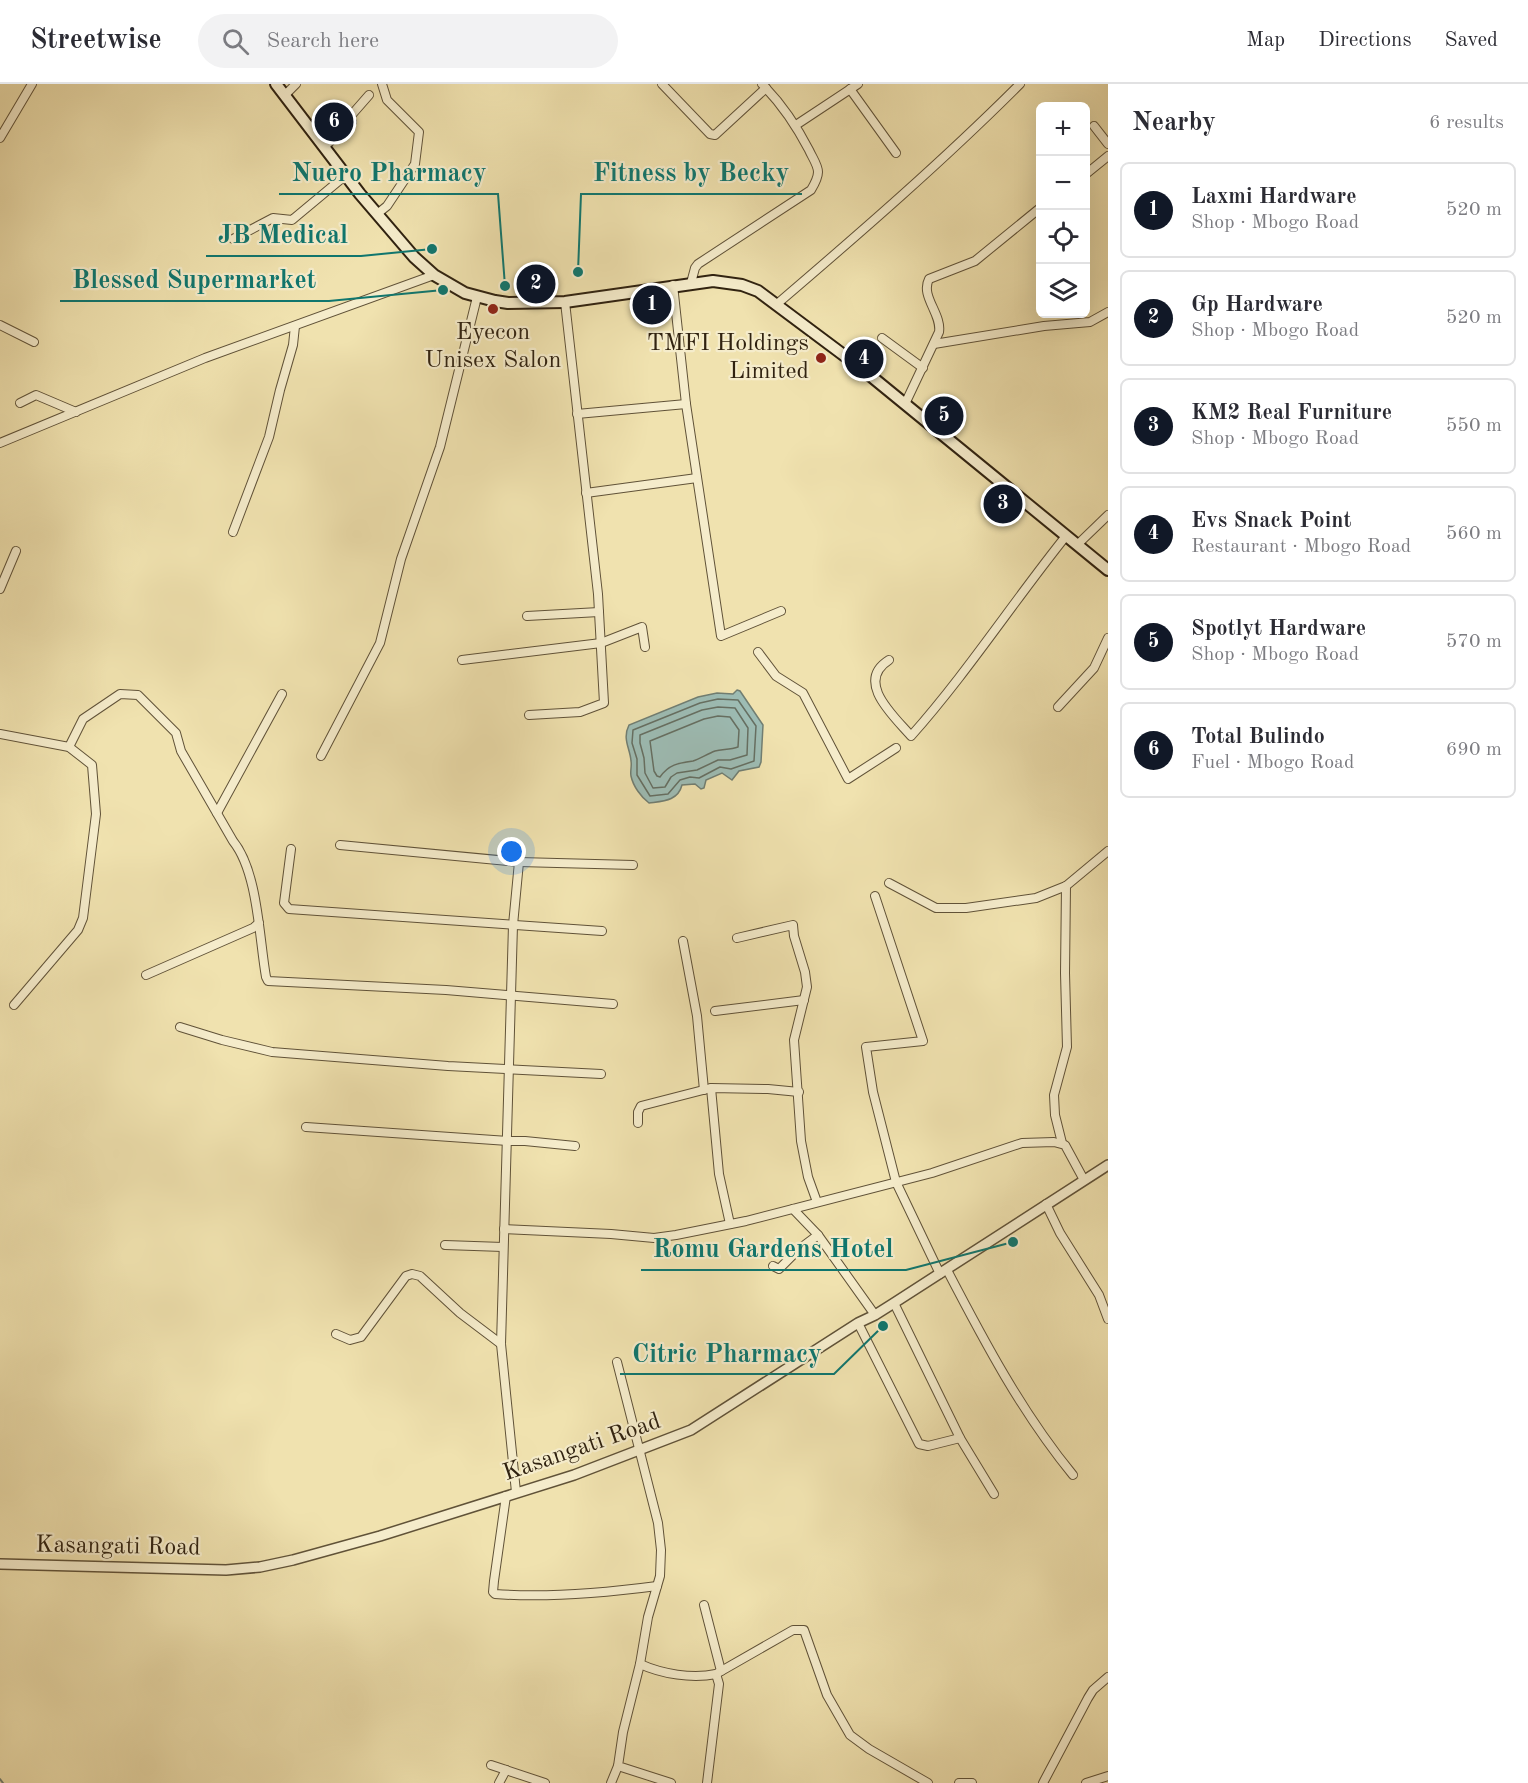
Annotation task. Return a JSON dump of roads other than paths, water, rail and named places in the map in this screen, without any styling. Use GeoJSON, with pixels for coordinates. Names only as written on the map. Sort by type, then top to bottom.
{"type":"FeatureCollection","features":[{"type":"Feature","properties":{"kind":"main road"},"geometry":{"type":"LineString","coordinates":[[276,84],[377,214],[414,257],[434,275],[465,293],[508,303],[565,302],[713,281],[742,285],[758,291],[904,404],[1108,570]]}},
{"type":"Feature","properties":{"kind":"street"},"geometry":{"type":"LineString","coordinates":[[285,95],[296,84]]}},
{"type":"Feature","properties":{"kind":"street"},"geometry":{"type":"LineString","coordinates":[[377,214],[387,206],[416,164],[419,132],[387,100],[382,84]]}},
{"type":"Feature","properties":{"kind":"street"},"geometry":{"type":"LineString","coordinates":[[662,84],[710,134],[715,135],[764,86],[796,125],[816,164],[818,173],[811,190],[699,264],[695,268],[691,283]]}},
{"type":"Feature","properties":{"kind":"street"},"geometry":{"type":"LineString","coordinates":[[796,125],[858,84]]}},
{"type":"Feature","properties":{"kind":"street"},"geometry":{"type":"LineString","coordinates":[[777,304],[984,121],[1020,84]]}},
{"type":"Feature","properties":{"kind":"street"},"geometry":{"type":"LineString","coordinates":[[0,138],[28,85]]}},
{"type":"Feature","properties":{"kind":"street"},"geometry":{"type":"LineString","coordinates":[[850,89],[896,153]]}},
{"type":"Feature","properties":{"kind":"street"},"geometry":{"type":"LineString","coordinates":[[348,118],[369,95]]}},
{"type":"Feature","properties":{"kind":"street"},"geometry":{"type":"LineString","coordinates":[[314,131],[339,109],[352,122],[325,146]]}},
{"type":"Feature","properties":{"kind":"street"},"geometry":{"type":"LineString","coordinates":[[1094,126],[1108,144]]}},
{"type":"Feature","properties":{"kind":"street"},"geometry":{"type":"LineString","coordinates":[[1090,171],[1108,156]]}},
{"type":"Feature","properties":{"kind":"street"},"geometry":{"type":"LineString","coordinates":[[233,239],[273,218],[292,220],[346,175]]}},
{"type":"Feature","properties":{"kind":"street"},"geometry":{"type":"LineString","coordinates":[[904,404],[940,327],[927,291],[929,279],[975,261],[1039,210]]}},
{"type":"Feature","properties":{"kind":"street"},"geometry":{"type":"LineString","coordinates":[[0,443],[205,357],[434,275]]}},
{"type":"Feature","properties":{"kind":"street"},"geometry":{"type":"LineString","coordinates":[[673,285],[686,405],[721,636],[781,611]]}},
{"type":"Feature","properties":{"kind":"street"},"geometry":{"type":"LineString","coordinates":[[321,756],[380,644],[401,559],[440,447],[477,297]]}},
{"type":"Feature","properties":{"kind":"street"},"geometry":{"type":"LineString","coordinates":[[530,715],[580,712],[604,703],[599,612],[565,302]]}},
{"type":"Feature","properties":{"kind":"street"},"geometry":{"type":"LineString","coordinates":[[934,344],[1044,326],[1090,322],[1108,312]]}},
{"type":"Feature","properties":{"kind":"street"},"geometry":{"type":"LineString","coordinates":[[0,325],[34,342]]}},
{"type":"Feature","properties":{"kind":"street"},"geometry":{"type":"LineString","coordinates":[[232,532],[269,437],[293,345],[295,326]]}},
{"type":"Feature","properties":{"kind":"street"},"geometry":{"type":"LineString","coordinates":[[882,338],[922,368]]}},
{"type":"Feature","properties":{"kind":"street"},"geometry":{"type":"LineString","coordinates":[[20,403],[36,395],[76,412]]}},
{"type":"Feature","properties":{"kind":"street"},"geometry":{"type":"LineString","coordinates":[[577,414],[686,405]]}},
{"type":"Feature","properties":{"kind":"street"},"geometry":{"type":"LineString","coordinates":[[586,493],[697,478]]}},
{"type":"Feature","properties":{"kind":"street"},"geometry":{"type":"LineString","coordinates":[[1077,545],[1108,515]]}},
{"type":"Feature","properties":{"kind":"street"},"geometry":{"type":"LineString","coordinates":[[889,660],[881,665],[877,672],[876,690],[879,698],[912,736],[941,702],[995,627],[1066,536]]}},
{"type":"Feature","properties":{"kind":"street"},"geometry":{"type":"LineString","coordinates":[[0,590],[16,551]]}},
{"type":"Feature","properties":{"kind":"street"},"geometry":{"type":"LineString","coordinates":[[527,615],[599,612]]}},
{"type":"Feature","properties":{"kind":"street"},"geometry":{"type":"LineString","coordinates":[[462,660],[601,643],[642,627],[645,647]]}},
{"type":"Feature","properties":{"kind":"street"},"geometry":{"type":"LineString","coordinates":[[1058,707],[1094,668],[1108,638]]}},
{"type":"Feature","properties":{"kind":"street"},"geometry":{"type":"LineString","coordinates":[[759,652],[776,676],[803,693],[848,780],[896,748]]}},
{"type":"Feature","properties":{"kind":"street"},"geometry":{"type":"LineString","coordinates":[[217,813],[282,693]]}},
{"type":"Feature","properties":{"kind":"street"},"geometry":{"type":"LineString","coordinates":[[69,747],[83,719],[120,694],[138,694],[176,733],[181,751],[241,851],[248,870],[266,977],[270,982],[446,990],[612,1004]]}},
{"type":"Feature","properties":{"kind":"street"},"geometry":{"type":"LineString","coordinates":[[0,734],[69,747],[92,765],[96,814],[83,918],[78,930],[14,1005]]}},
{"type":"Feature","properties":{"kind":"street"},"geometry":{"type":"LineString","coordinates":[[340,845],[519,862],[633,865]]}},
{"type":"Feature","properties":{"kind":"street"},"geometry":{"type":"LineString","coordinates":[[291,849],[284,903],[289,909],[602,931]]}},
{"type":"Feature","properties":{"kind":"street"},"geometry":{"type":"LineString","coordinates":[[889,883],[936,908],[966,908],[1036,898],[1066,886],[1108,851]]}},
{"type":"Feature","properties":{"kind":"street"},"geometry":{"type":"LineString","coordinates":[[516,1492],[501,1344],[513,925],[519,862]]}},
{"type":"Feature","properties":{"kind":"street"},"geometry":{"type":"LineString","coordinates":[[1062,1143],[1055,1115],[1054,1095],[1067,1047],[1066,886]]}},
{"type":"Feature","properties":{"kind":"street"},"geometry":{"type":"LineString","coordinates":[[875,896],[923,1041],[866,1047],[873,1092],[896,1182],[943,1272],[1001,1370],[1052,1450],[1073,1475]]}},
{"type":"Feature","properties":{"kind":"street"},"geometry":{"type":"LineString","coordinates":[[146,975],[253,928],[258,923]]}},
{"type":"Feature","properties":{"kind":"street"},"geometry":{"type":"LineString","coordinates":[[737,938],[793,925],[794,936],[806,972],[807,987],[794,1040],[801,1141],[808,1177],[817,1202]]}},
{"type":"Feature","properties":{"kind":"street"},"geometry":{"type":"LineString","coordinates":[[683,942],[697,1016],[719,1174],[730,1224]]}},
{"type":"Feature","properties":{"kind":"street"},"geometry":{"type":"LineString","coordinates":[[715,1011],[804,1000]]}},
{"type":"Feature","properties":{"kind":"street"},"geometry":{"type":"LineString","coordinates":[[180,1027],[239,1045],[272,1052],[601,1074]]}},
{"type":"Feature","properties":{"kind":"street"},"geometry":{"type":"LineString","coordinates":[[638,1124],[638,1112],[642,1106],[708,1089],[768,1089],[799,1092]]}},
{"type":"Feature","properties":{"kind":"street"},"geometry":{"type":"LineString","coordinates":[[306,1128],[575,1146]]}},
{"type":"Feature","properties":{"kind":"street"},"geometry":{"type":"LineString","coordinates":[[504,1230],[654,1238],[794,1209],[932,1173],[1022,1143],[1033,1142],[1062,1143],[1067,1146],[1084,1180]]}},
{"type":"Feature","properties":{"kind":"street","name":"Kasangati Road"},"geometry":{"type":"LineString","coordinates":[[0,1564],[226,1570],[260,1567],[369,1539],[574,1475],[691,1430],[858,1323],[875,1315],[943,1272],[1108,1165]]}},
{"type":"Feature","properties":{"kind":"street"},"geometry":{"type":"LineString","coordinates":[[1046,1204],[1060,1233],[1099,1295],[1108,1319]]}},
{"type":"Feature","properties":{"kind":"street"},"geometry":{"type":"LineString","coordinates":[[794,1209],[818,1235],[875,1315]]}},
{"type":"Feature","properties":{"kind":"street"},"geometry":{"type":"LineString","coordinates":[[773,1266],[779,1269],[798,1250],[818,1235]]}},
{"type":"Feature","properties":{"kind":"street"},"geometry":{"type":"LineString","coordinates":[[446,1245],[503,1247]]}},
{"type":"Feature","properties":{"kind":"street"},"geometry":{"type":"LineString","coordinates":[[336,1334],[350,1340],[358,1340],[406,1276],[412,1274],[420,1276],[460,1313],[501,1344]]}},
{"type":"Feature","properties":{"kind":"street"},"geometry":{"type":"LineString","coordinates":[[894,1303],[960,1438],[994,1494]]}},
{"type":"Feature","properties":{"kind":"street"},"geometry":{"type":"LineString","coordinates":[[858,1323],[919,1444],[928,1446],[960,1438]]}},
{"type":"Feature","properties":{"kind":"street"},"geometry":{"type":"LineString","coordinates":[[611,1783],[618,1766],[623,1732],[640,1664],[648,1617],[660,1576],[661,1550],[658,1523],[617,1362]]}},
{"type":"Feature","properties":{"kind":"street"},"geometry":{"type":"LineString","coordinates":[[506,1496],[494,1581],[493,1592],[495,1594],[618,1592],[657,1586]]}},
{"type":"Feature","properties":{"kind":"street"},"geometry":{"type":"LineString","coordinates":[[704,1605],[719,1684],[706,1783]]}},
{"type":"Feature","properties":{"kind":"street"},"geometry":{"type":"LineString","coordinates":[[640,1664],[661,1671],[707,1676],[718,1673],[792,1630],[798,1628],[804,1630],[827,1695],[850,1735],[869,1749],[927,1783]]}},
{"type":"Feature","properties":{"kind":"street"},"geometry":{"type":"LineString","coordinates":[[1043,1783],[1088,1698],[1093,1690],[1108,1677]]}},
{"type":"Feature","properties":{"kind":"street"},"geometry":{"type":"LineString","coordinates":[[491,1765],[545,1783]]}},
{"type":"Feature","properties":{"kind":"street"},"geometry":{"type":"LineString","coordinates":[[618,1766],[671,1783]]}},
{"type":"Feature","properties":{"kind":"street"},"geometry":{"type":"LineString","coordinates":[[499,1783],[506,1770]]}},
{"type":"Feature","properties":{"kind":"street"},"geometry":{"type":"LineString","coordinates":[[1086,1783],[1108,1776]]}},
{"type":"Feature","properties":{"kind":"street"},"geometry":{"type":"LineString","coordinates":[[959,1783],[972,1783]]}},
{"type":"Feature","properties":{"kind":"water"},"geometry":{"type":"Polygon","coordinates":[[[737,690],[740,691],[763,725],[759,767],[739,771],[732,780],[722,773],[706,780],[704,788],[701,789],[695,784],[682,785],[673,797],[665,801],[649,803],[638,791],[631,776],[626,739],[629,725],[698,697],[717,693],[733,694],[737,690]]]}},
{"type":"Feature","properties":{"kind":"waterway"},"geometry":{"type":"LineString","coordinates":[[0,1779],[3,1783]]}},
{"type":"Feature","properties":{"kind":"place","name":"Total Bulindo"},"geometry":{"type":"Point","coordinates":[334,122]}},
{"type":"Feature","properties":{"kind":"place","name":"JB Medical"},"geometry":{"type":"Point","coordinates":[432,249]}},
{"type":"Feature","properties":{"kind":"place","name":"Fitness by Becky"},"geometry":{"type":"Point","coordinates":[578,272]}},
{"type":"Feature","properties":{"kind":"place","name":"Gp Hardware"},"geometry":{"type":"Point","coordinates":[536,284]}},
{"type":"Feature","properties":{"kind":"place","name":"Nuero Pharmacy"},"geometry":{"type":"Point","coordinates":[505,286]}},
{"type":"Feature","properties":{"kind":"place","name":"Blessed Supermarket"},"geometry":{"type":"Point","coordinates":[443,290]}},
{"type":"Feature","properties":{"kind":"place","name":"Laxmi Hardware"},"geometry":{"type":"Point","coordinates":[652,305]}},
{"type":"Feature","properties":{"kind":"place","name":"Eyecon Unisex Salon"},"geometry":{"type":"Point","coordinates":[493,309]}},
{"type":"Feature","properties":{"kind":"place","name":"TMFI Holdings Limited"},"geometry":{"type":"Point","coordinates":[821,358]}},
{"type":"Feature","properties":{"kind":"place","name":"Evs Snack Point"},"geometry":{"type":"Point","coordinates":[864,359]}},
{"type":"Feature","properties":{"kind":"place","name":"Spotlyt Hardware"},"geometry":{"type":"Point","coordinates":[944,416]}},
{"type":"Feature","properties":{"kind":"place","name":"KM2 Real Furniture"},"geometry":{"type":"Point","coordinates":[1003,504]}},
{"type":"Feature","properties":{"kind":"place","name":"Romu Gardens Hotel"},"geometry":{"type":"Point","coordinates":[1013,1242]}},
{"type":"Feature","properties":{"kind":"place","name":"Citric Pharmacy"},"geometry":{"type":"Point","coordinates":[883,1326]}}]}
